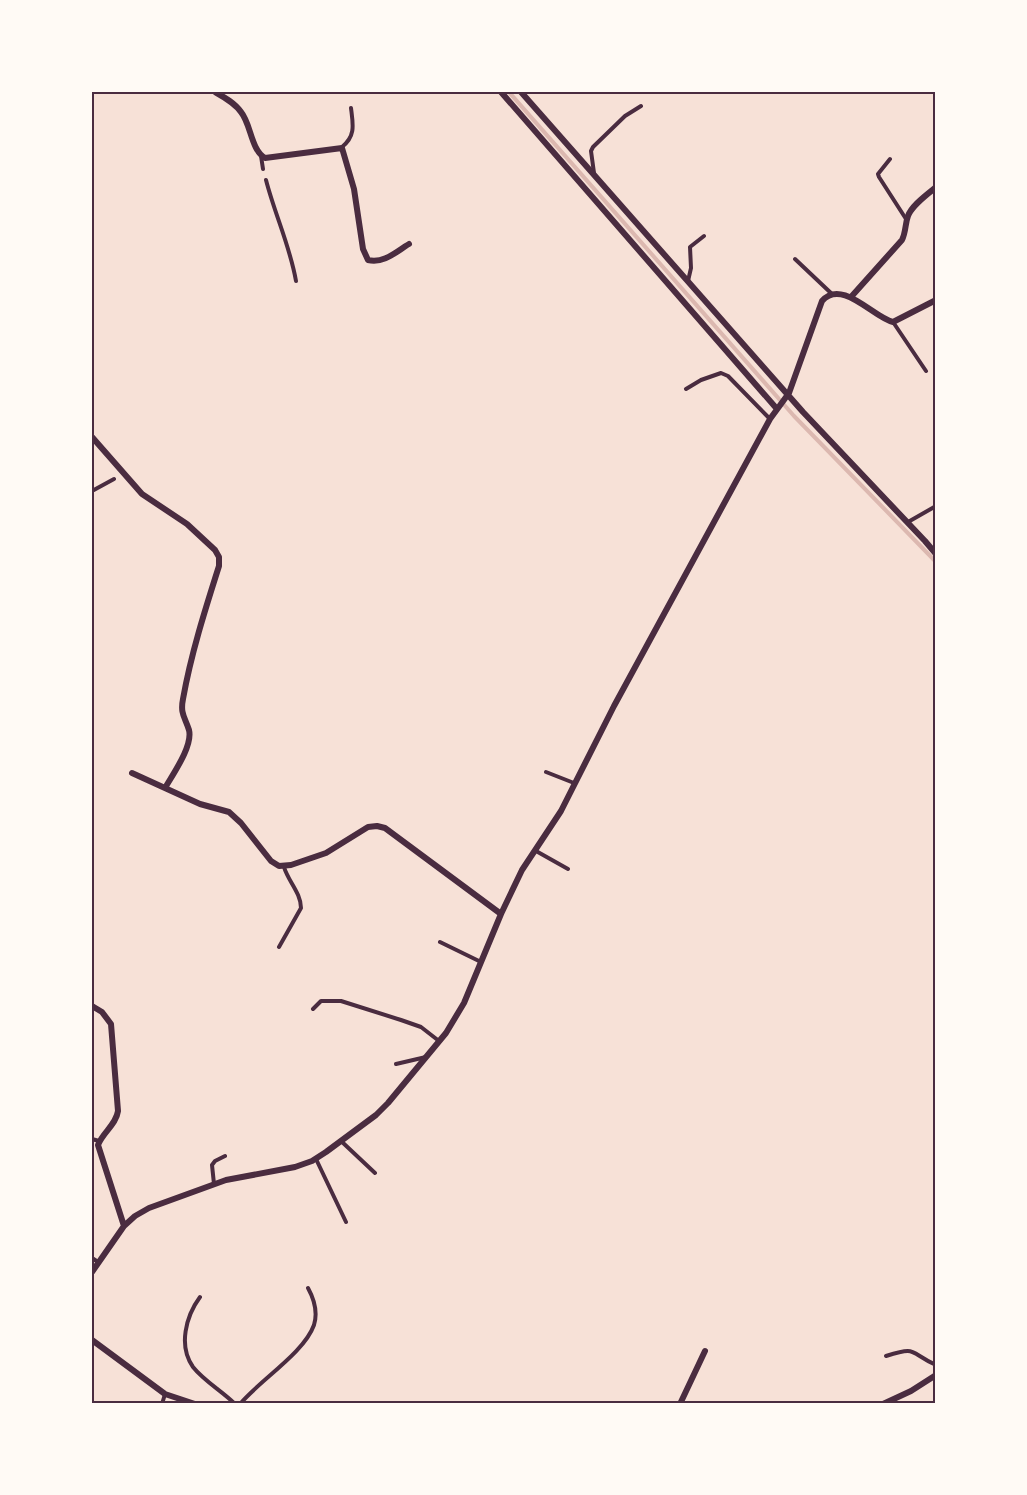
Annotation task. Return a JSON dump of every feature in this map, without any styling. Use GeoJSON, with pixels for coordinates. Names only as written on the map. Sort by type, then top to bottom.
{"type":"FeatureCollection","features":[{"type":"Feature","properties":{"kind":"street"},"geometry":{"type":"LineString","coordinates":[[215,92],[234,104],[241,112],[261,156],[265,158],[342,148],[354,189],[365,257],[368,260],[375,262],[388,258],[409,244]]}},
{"type":"Feature","properties":{"kind":"street"},"geometry":{"type":"LineString","coordinates":[[501,92],[777,408]]}},
{"type":"Feature","properties":{"kind":"street"},"geometry":{"type":"LineString","coordinates":[[522,92],[787,395],[936,555]]}},
{"type":"Feature","properties":{"kind":"street"},"geometry":{"type":"LineString","coordinates":[[851,297],[902,240],[906,233],[906,219],[910,212],[936,187]]}},
{"type":"Feature","properties":{"kind":"street"},"geometry":{"type":"LineString","coordinates":[[92,1272],[124,1226],[149,1208],[214,1184],[295,1167],[316,1159],[376,1115],[388,1103],[439,1041],[464,1003],[522,870],[561,811],[614,706],[770,419],[787,395],[822,301],[826,296],[832,294],[851,297],[885,320],[893,322],[936,300]]}},
{"type":"Feature","properties":{"kind":"street"},"geometry":{"type":"LineString","coordinates":[[92,437],[119,476],[187,524],[215,550],[219,557],[219,566],[188,670],[181,706],[189,729],[190,740],[165,788]]}},
{"type":"Feature","properties":{"kind":"street"},"geometry":{"type":"LineString","coordinates":[[132,773],[200,804],[229,812],[241,823],[271,861],[284,867],[326,853],[368,827],[377,826],[394,833],[501,914]]}},
{"type":"Feature","properties":{"kind":"street"},"geometry":{"type":"LineString","coordinates":[[92,1006],[108,1017],[111,1024],[118,1111],[114,1123],[99,1142],[99,1149],[124,1226]]}},
{"type":"Feature","properties":{"kind":"street"},"geometry":{"type":"LineString","coordinates":[[92,1340],[165,1394],[195,1404]]}},
{"type":"Feature","properties":{"kind":"street"},"geometry":{"type":"LineString","coordinates":[[680,1404],[705,1351]]}},
{"type":"Feature","properties":{"kind":"street"},"geometry":{"type":"LineString","coordinates":[[882,1404],[911,1391],[936,1375]]}},
{"type":"Feature","properties":{"kind":"lane"},"geometry":{"type":"LineString","coordinates":[[594,174],[591,151],[593,147],[625,116],[640,106]]}},
{"type":"Feature","properties":{"kind":"lane"},"geometry":{"type":"LineString","coordinates":[[342,148],[352,136],[351,108]]}},
{"type":"Feature","properties":{"kind":"lane"},"geometry":{"type":"LineString","coordinates":[[261,156],[263,169]]}},
{"type":"Feature","properties":{"kind":"lane"},"geometry":{"type":"LineString","coordinates":[[890,159],[878,174],[906,219]]}},
{"type":"Feature","properties":{"kind":"lane"},"geometry":{"type":"LineString","coordinates":[[266,180],[291,253],[296,281]]}},
{"type":"Feature","properties":{"kind":"lane"},"geometry":{"type":"LineString","coordinates":[[688,282],[691,268],[690,247],[704,236]]}},
{"type":"Feature","properties":{"kind":"lane"},"geometry":{"type":"LineString","coordinates":[[795,259],[832,294]]}},
{"type":"Feature","properties":{"kind":"lane"},"geometry":{"type":"LineString","coordinates":[[893,322],[926,371]]}},
{"type":"Feature","properties":{"kind":"lane"},"geometry":{"type":"LineString","coordinates":[[686,389],[701,380],[721,373],[728,376],[770,419]]}},
{"type":"Feature","properties":{"kind":"lane"},"geometry":{"type":"LineString","coordinates":[[92,491],[119,476]]}},
{"type":"Feature","properties":{"kind":"lane"},"geometry":{"type":"LineString","coordinates":[[907,522],[936,506]]}},
{"type":"Feature","properties":{"kind":"lane"},"geometry":{"type":"LineString","coordinates":[[546,772],[575,783]]}},
{"type":"Feature","properties":{"kind":"lane"},"geometry":{"type":"LineString","coordinates":[[536,851],[568,869]]}},
{"type":"Feature","properties":{"kind":"lane"},"geometry":{"type":"LineString","coordinates":[[279,947],[301,908],[301,901],[284,867]]}},
{"type":"Feature","properties":{"kind":"lane"},"geometry":{"type":"LineString","coordinates":[[440,942],[481,962]]}},
{"type":"Feature","properties":{"kind":"lane"},"geometry":{"type":"LineString","coordinates":[[313,1010],[321,1001],[341,1001],[421,1027],[439,1041]]}},
{"type":"Feature","properties":{"kind":"lane"},"geometry":{"type":"LineString","coordinates":[[396,1064],[426,1057]]}},
{"type":"Feature","properties":{"kind":"lane"},"geometry":{"type":"LineString","coordinates":[[92,1139],[99,1142]]}},
{"type":"Feature","properties":{"kind":"lane"},"geometry":{"type":"LineString","coordinates":[[341,1141],[375,1173]]}},
{"type":"Feature","properties":{"kind":"lane"},"geometry":{"type":"LineString","coordinates":[[214,1184],[212,1165],[225,1156]]}},
{"type":"Feature","properties":{"kind":"lane"},"geometry":{"type":"LineString","coordinates":[[316,1159],[346,1222]]}},
{"type":"Feature","properties":{"kind":"lane"},"geometry":{"type":"LineString","coordinates":[[92,1258],[98,1262]]}},
{"type":"Feature","properties":{"kind":"lane"},"geometry":{"type":"LineString","coordinates":[[200,1297],[191,1312],[185,1333],[188,1358],[199,1373],[237,1404],[296,1351],[309,1333],[314,1324],[315,1307],[308,1288]]}},
{"type":"Feature","properties":{"kind":"lane"},"geometry":{"type":"LineString","coordinates":[[886,1356],[906,1349],[913,1350],[925,1360],[936,1365]]}},
{"type":"Feature","properties":{"kind":"lane"},"geometry":{"type":"LineString","coordinates":[[162,1404],[165,1394]]}},
{"type":"Feature","properties":{"kind":"waterway"},"geometry":{"type":"LineString","coordinates":[[509,92],[794,416],[936,562]]}}]}
